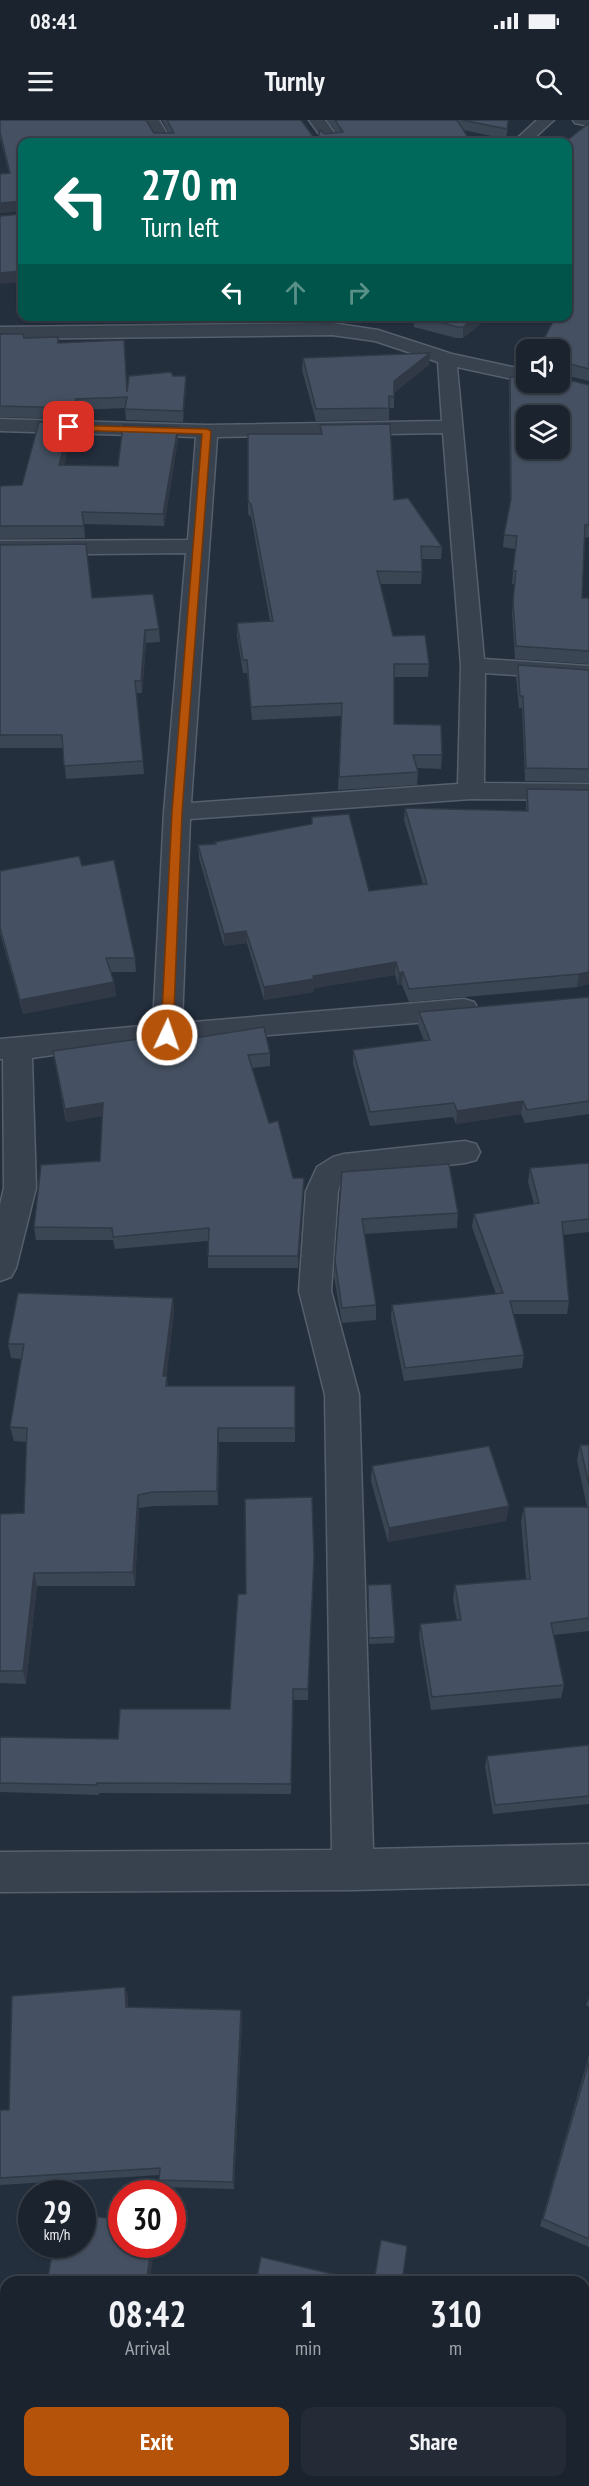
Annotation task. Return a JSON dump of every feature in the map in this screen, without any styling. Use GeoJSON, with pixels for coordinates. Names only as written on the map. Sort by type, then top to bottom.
{"type":"FeatureCollection","features":[{"type":"Feature","properties":{"kind":"street"},"geometry":{"type":"LineString","coordinates":[[151,120],[162,138]]}},
{"type":"Feature","properties":{"kind":"street"},"geometry":{"type":"LineString","coordinates":[[317,120],[330,138]]}},
{"type":"Feature","properties":{"kind":"street"},"geometry":{"type":"LineString","coordinates":[[526,138],[546,120]]}},
{"type":"Feature","properties":{"kind":"street"},"geometry":{"type":"LineString","coordinates":[[581,120],[589,121]]}},
{"type":"Feature","properties":{"kind":"street"},"geometry":{"type":"LineString","coordinates":[[0,333],[338,323],[447,358],[516,374]]}},
{"type":"Feature","properties":{"kind":"street"},"geometry":{"type":"LineString","coordinates":[[447,358],[473,665],[471,792]]}},
{"type":"Feature","properties":{"kind":"street"},"geometry":{"type":"LineString","coordinates":[[0,425],[207,431],[453,427]]}},
{"type":"Feature","properties":{"kind":"street"},"geometry":{"type":"LineString","coordinates":[[167,1035],[177,812],[207,431]]}},
{"type":"Feature","properties":{"kind":"street"},"geometry":{"type":"LineString","coordinates":[[0,548],[197,546]]}},
{"type":"Feature","properties":{"kind":"street"},"geometry":{"type":"LineString","coordinates":[[473,665],[589,674]]}},
{"type":"Feature","properties":{"kind":"street"},"geometry":{"type":"LineString","coordinates":[[177,812],[471,792],[589,792]]}},
{"type":"Feature","properties":{"kind":"street"},"geometry":{"type":"LineString","coordinates":[[0,1268],[20,1188],[9,1049],[74,1041],[495,1006]]}},
{"type":"Feature","properties":{"kind":"street"},"geometry":{"type":"LineString","coordinates":[[353,1870],[342,1395],[315,1291],[322,1191],[328,1175],[344,1165],[465,1152]]}},
{"type":"Feature","properties":{"kind":"street"},"geometry":{"type":"LineString","coordinates":[[0,1872],[353,1870],[589,1864]]}},
{"type":"Feature","properties":{"kind":"building"},"geometry":{"type":"Polygon","coordinates":[[[0,120],[146,120],[154,133],[174,133],[167,120],[301,120],[314,138],[18,138],[18,201],[0,203],[0,174],[10,173],[0,132],[0,120]]]}},
{"type":"Feature","properties":{"kind":"building"},"geometry":{"type":"Polygon","coordinates":[[[335,120],[457,120],[468,138],[318,138],[320,130],[325,134],[343,132],[335,120]]]}},
{"type":"Feature","properties":{"kind":"building"},"geometry":{"type":"Polygon","coordinates":[[[462,120],[508,120],[507,129],[462,120]]]}},
{"type":"Feature","properties":{"kind":"building"},"geometry":{"type":"Polygon","coordinates":[[[589,123],[589,369],[570,364],[570,339],[544,339],[553,321],[572,321],[572,138],[570,138],[589,123]]]}},
{"type":"Feature","properties":{"kind":"building"},"geometry":{"type":"Polygon","coordinates":[[[18,214],[18,271],[0,273],[0,216],[18,214]]]}},
{"type":"Feature","properties":{"kind":"building"},"geometry":{"type":"Polygon","coordinates":[[[436,321],[471,321],[463,327],[436,321]]]}},
{"type":"Feature","properties":{"kind":"building"},"geometry":{"type":"Polygon","coordinates":[[[0,334],[23,334],[24,338],[58,337],[58,343],[124,340],[127,392],[129,376],[171,372],[173,376],[186,376],[183,411],[125,409],[127,397],[76,399],[74,408],[0,406],[0,334]]]}},
{"type":"Feature","properties":{"kind":"building"},"geometry":{"type":"Polygon","coordinates":[[[430,353],[394,381],[394,397],[389,396],[389,408],[316,409],[303,358],[430,353]]]}},
{"type":"Feature","properties":{"kind":"building"},"geometry":{"type":"Polygon","coordinates":[[[510,377],[516,377],[516,393],[570,393],[570,380],[589,385],[589,525],[585,525],[582,598],[589,598],[589,651],[516,646],[513,601],[516,571],[513,571],[517,536],[504,535],[511,499],[510,377]]]}},
{"type":"Feature","properties":{"kind":"building"},"geometry":{"type":"Polygon","coordinates":[[[39,422],[70,423],[59,465],[118,466],[123,425],[178,427],[163,514],[82,512],[84,526],[0,526],[0,486],[22,485],[39,422]]]}},
{"type":"Feature","properties":{"kind":"building"},"geometry":{"type":"Polygon","coordinates":[[[390,424],[394,500],[408,498],[442,547],[421,546],[422,572],[377,571],[393,636],[425,635],[429,664],[394,664],[394,724],[441,725],[442,755],[413,755],[418,772],[339,777],[342,703],[251,707],[247,660],[243,660],[237,623],[273,621],[251,504],[248,501],[248,434],[322,434],[320,425],[390,424]]]}},
{"type":"Feature","properties":{"kind":"building"},"geometry":{"type":"Polygon","coordinates":[[[86,544],[92,598],[153,594],[159,629],[145,630],[141,681],[135,681],[143,761],[64,766],[62,735],[0,735],[0,545],[86,544]]]}},
{"type":"Feature","properties":{"kind":"building"},"geometry":{"type":"Polygon","coordinates":[[[518,665],[589,670],[589,769],[526,768],[523,696],[520,696],[518,665]]]}},
{"type":"Feature","properties":{"kind":"building"},"geometry":{"type":"Polygon","coordinates":[[[527,789],[589,790],[589,972],[409,989],[403,972],[399,973],[396,962],[264,987],[246,931],[224,934],[198,845],[216,844],[215,842],[312,824],[312,817],[349,814],[369,891],[427,884],[405,808],[528,811],[527,789]]]}},
{"type":"Feature","properties":{"kind":"building"},"geometry":{"type":"Polygon","coordinates":[[[79,856],[82,866],[114,860],[135,958],[106,958],[114,982],[20,1000],[0,928],[0,871],[79,856]]]}},
{"type":"Feature","properties":{"kind":"building"},"geometry":{"type":"Polygon","coordinates":[[[589,997],[589,1101],[527,1110],[523,1101],[457,1111],[454,1103],[370,1112],[353,1050],[430,1040],[419,1012],[589,997]]]}},
{"type":"Feature","properties":{"kind":"building"},"geometry":{"type":"Polygon","coordinates":[[[264,1027],[270,1053],[248,1055],[269,1123],[278,1121],[293,1178],[304,1178],[298,1256],[208,1256],[209,1228],[113,1237],[112,1228],[34,1227],[41,1165],[100,1161],[103,1103],[65,1109],[53,1051],[174,1034],[176,1041],[264,1027]]]}},
{"type":"Feature","properties":{"kind":"building"},"geometry":{"type":"Polygon","coordinates":[[[589,1163],[589,1219],[562,1222],[569,1301],[510,1301],[524,1355],[405,1368],[392,1305],[503,1293],[474,1214],[539,1203],[530,1168],[589,1163]]]}},
{"type":"Feature","properties":{"kind":"building"},"geometry":{"type":"Polygon","coordinates":[[[449,1164],[458,1213],[362,1219],[376,1305],[342,1308],[335,1261],[342,1172],[449,1164]]]}},
{"type":"Feature","properties":{"kind":"building"},"geometry":{"type":"Polygon","coordinates":[[[18,1293],[173,1298],[163,1376],[167,1376],[166,1386],[295,1386],[295,1428],[218,1428],[217,1491],[152,1492],[138,1495],[133,1572],[34,1573],[23,1671],[0,1671],[0,1514],[24,1513],[27,1428],[10,1427],[24,1344],[8,1344],[18,1293]]]}},
{"type":"Feature","properties":{"kind":"building"},"geometry":{"type":"Polygon","coordinates":[[[580,1445],[589,1445],[589,1485],[580,1445]]]}},
{"type":"Feature","properties":{"kind":"building"},"geometry":{"type":"Polygon","coordinates":[[[489,1446],[509,1506],[389,1528],[372,1466],[489,1446]]]}},
{"type":"Feature","properties":{"kind":"building"},"geometry":{"type":"Polygon","coordinates":[[[312,1497],[314,1558],[308,1689],[293,1689],[291,1784],[0,1783],[0,1737],[118,1739],[120,1709],[230,1709],[238,1594],[246,1594],[245,1499],[312,1497]]]}},
{"type":"Feature","properties":{"kind":"building"},"geometry":{"type":"Polygon","coordinates":[[[524,1507],[589,1507],[589,1618],[551,1623],[564,1685],[432,1697],[420,1624],[461,1620],[455,1585],[530,1579],[524,1507]]]}},
{"type":"Feature","properties":{"kind":"building"},"geometry":{"type":"Polygon","coordinates":[[[391,1584],[395,1637],[369,1638],[368,1585],[391,1584]]]}},
{"type":"Feature","properties":{"kind":"building"},"geometry":{"type":"Polygon","coordinates":[[[589,1745],[589,1796],[495,1805],[487,1756],[589,1745]]]}},
{"type":"Feature","properties":{"kind":"building"},"geometry":{"type":"Polygon","coordinates":[[[125,1987],[126,2007],[241,2010],[233,2182],[159,2180],[160,2168],[0,2178],[0,2110],[9,2110],[12,1996],[125,1987]]]}},
{"type":"Feature","properties":{"kind":"building"},"geometry":{"type":"Polygon","coordinates":[[[589,2061],[589,2239],[543,2219],[589,2061]]]}},
{"type":"Feature","properties":{"kind":"building"},"geometry":{"type":"Polygon","coordinates":[[[96,2217],[108,2218],[108,2258],[150,2258],[147,2276],[48,2276],[51,2258],[96,2258],[96,2217]]]}},
{"type":"Feature","properties":{"kind":"building"},"geometry":{"type":"Polygon","coordinates":[[[381,2240],[407,2246],[403,2276],[375,2276],[381,2240]]]}},
{"type":"Feature","properties":{"kind":"building"},"geometry":{"type":"Polygon","coordinates":[[[261,2257],[341,2276],[257,2276],[261,2257]]]}},
{"type":"Feature","properties":{"kind":"route"},"geometry":{"type":"LineString","coordinates":[[69,427],[207,431],[177,812],[167,1035]]}}]}
